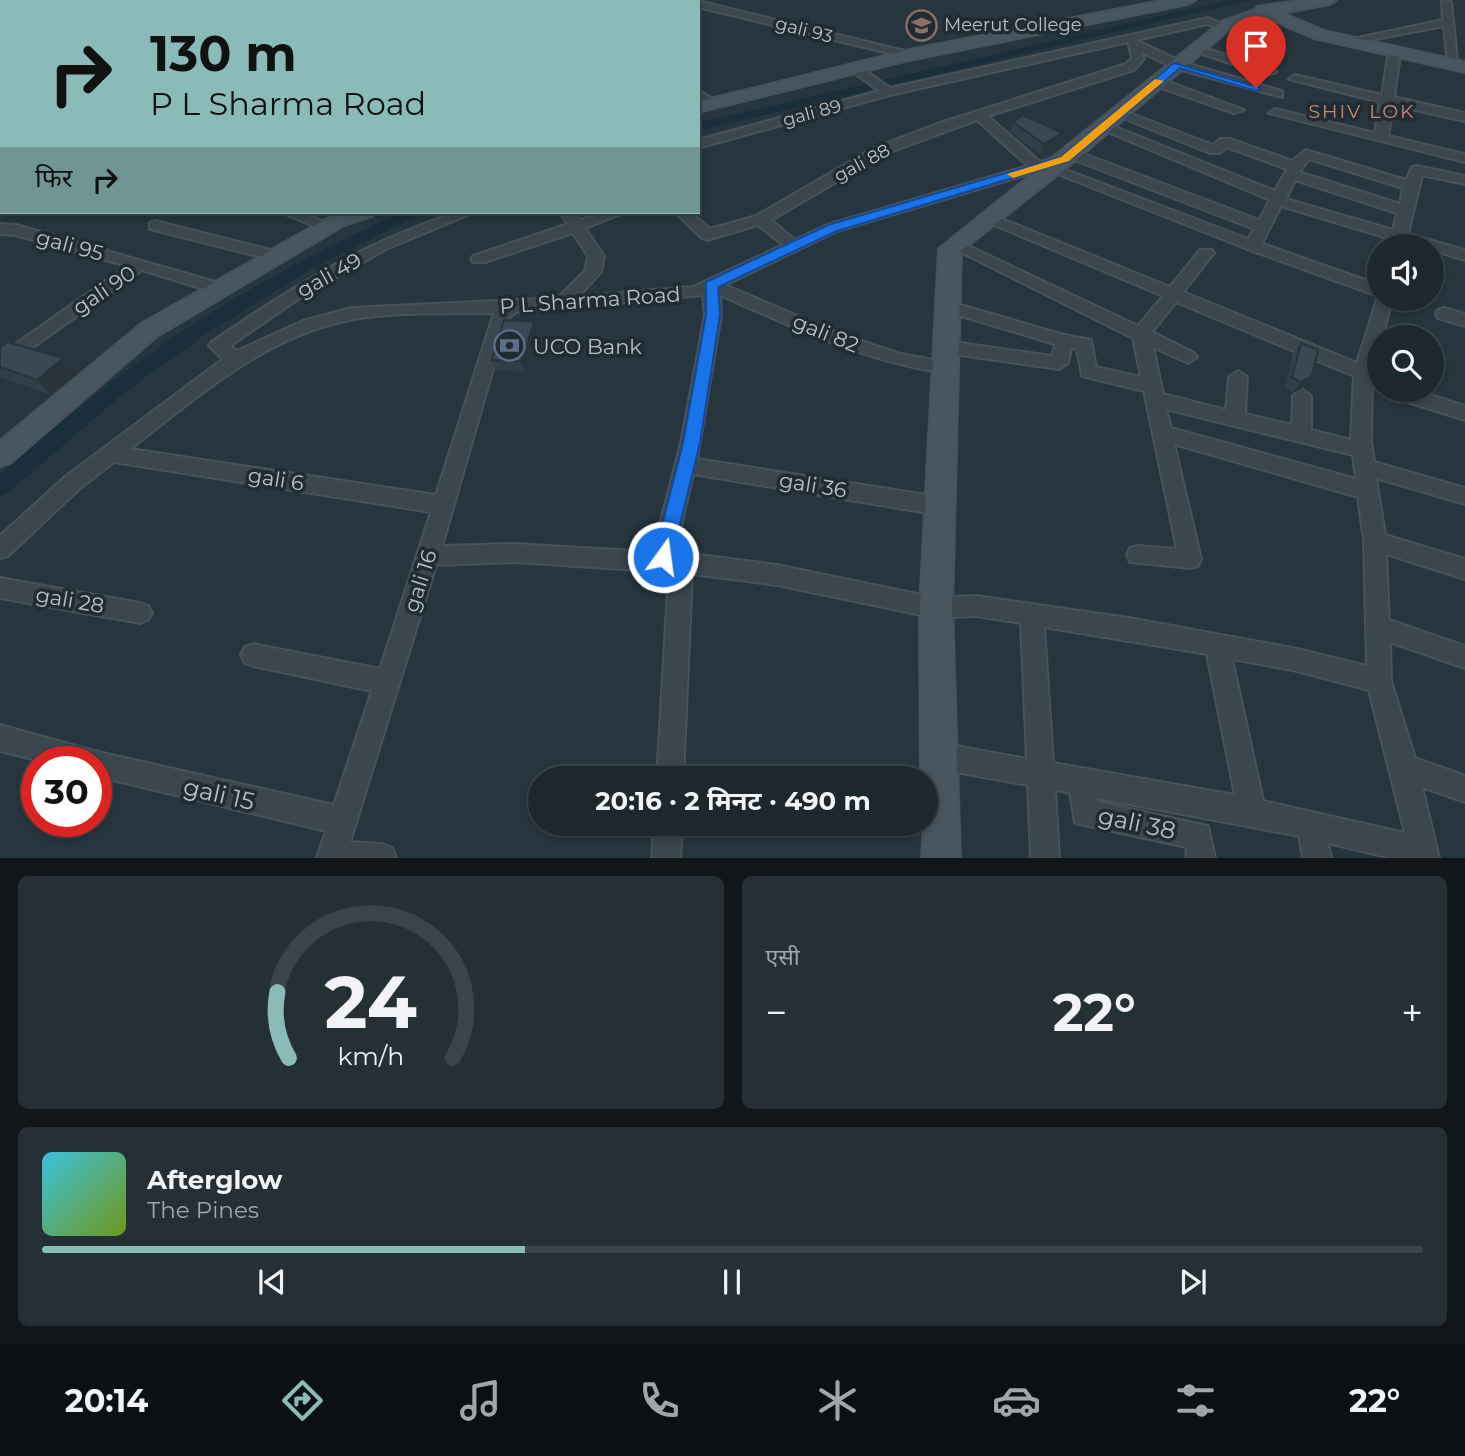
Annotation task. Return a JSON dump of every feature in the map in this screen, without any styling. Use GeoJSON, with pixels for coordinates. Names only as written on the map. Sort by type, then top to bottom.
{"type":"FeatureCollection","features":[{"type":"Feature","properties":{"kind":"street"},"geometry":{"type":"LineString","coordinates":[[702,101],[857,69],[909,55],[1188,0]]}},
{"type":"Feature","properties":{"kind":"street","name":"P L Sharma Road"},"geometry":{"type":"LineString","coordinates":[[0,549],[72,482],[235,359],[309,325],[351,314],[405,309],[512,307],[696,292],[832,228],[1056,162],[1103,127],[1224,26],[1265,12],[1329,0]]}},
{"type":"Feature","properties":{"kind":"street"},"geometry":{"type":"LineString","coordinates":[[1246,2],[1304,29],[1461,68]]}},
{"type":"Feature","properties":{"kind":"street"},"geometry":{"type":"LineString","coordinates":[[1446,2],[1461,68]]}},
{"type":"Feature","properties":{"kind":"street","name":"gali 93"},"geometry":{"type":"LineString","coordinates":[[700,4],[909,55]]}},
{"type":"Feature","properties":{"kind":"street","name":"gali 89"},"geometry":{"type":"LineString","coordinates":[[700,143],[888,92],[1208,21],[1224,26]]}},
{"type":"Feature","properties":{"kind":"street"},"geometry":{"type":"LineString","coordinates":[[1341,39],[1449,22]]}},
{"type":"Feature","properties":{"kind":"street"},"geometry":{"type":"LineString","coordinates":[[1224,26],[1304,29]]}},
{"type":"Feature","properties":{"kind":"street"},"geometry":{"type":"LineString","coordinates":[[1341,39],[1394,56],[1461,68]]}},
{"type":"Feature","properties":{"kind":"street","name":"gali 88"},"geometry":{"type":"LineString","coordinates":[[684,214],[707,235],[761,219],[879,151],[1130,67],[1138,60],[1133,43],[1178,65]]}},
{"type":"Feature","properties":{"kind":"street"},"geometry":{"type":"LineString","coordinates":[[1197,49],[1271,72]]}},
{"type":"Feature","properties":{"kind":"street"},"geometry":{"type":"LineString","coordinates":[[1381,137],[1394,56]]}},
{"type":"Feature","properties":{"kind":"street"},"geometry":{"type":"LineString","coordinates":[[1178,65],[1278,94]]}},
{"type":"Feature","properties":{"kind":"street"},"geometry":{"type":"LineString","coordinates":[[857,69],[888,92]]}},
{"type":"Feature","properties":{"kind":"street"},"geometry":{"type":"LineString","coordinates":[[1295,79],[1465,117]]}},
{"type":"Feature","properties":{"kind":"street"},"geometry":{"type":"LineString","coordinates":[[1157,82],[1238,110]]}},
{"type":"Feature","properties":{"kind":"street"},"geometry":{"type":"LineString","coordinates":[[1275,113],[1465,158]]}},
{"type":"Feature","properties":{"kind":"street"},"geometry":{"type":"LineString","coordinates":[[1119,114],[1215,150],[1225,142],[1293,171],[1406,211]]}},
{"type":"Feature","properties":{"kind":"street"},"geometry":{"type":"LineString","coordinates":[[980,116],[1056,162],[1255,247],[1367,287]]}},
{"type":"Feature","properties":{"kind":"street"},"geometry":{"type":"LineString","coordinates":[[1103,127],[1279,199],[1374,234]]}},
{"type":"Feature","properties":{"kind":"street"},"geometry":{"type":"LineString","coordinates":[[1255,247],[1262,227],[1293,171],[1306,155],[1411,186]]}},
{"type":"Feature","properties":{"kind":"street"},"geometry":{"type":"LineString","coordinates":[[941,858],[936,608],[950,249],[1056,162]]}},
{"type":"Feature","properties":{"kind":"street"},"geometry":{"type":"LineString","coordinates":[[1056,162],[1262,227]]}},
{"type":"Feature","properties":{"kind":"street"},"geometry":{"type":"LineString","coordinates":[[1401,234],[1417,170],[1465,180]]}},
{"type":"Feature","properties":{"kind":"street"},"geometry":{"type":"LineString","coordinates":[[1,229],[8,214]]}},
{"type":"Feature","properties":{"kind":"street"},"geometry":{"type":"LineString","coordinates":[[293,214],[328,227]]}},
{"type":"Feature","properties":{"kind":"street"},"geometry":{"type":"LineString","coordinates":[[0,456],[149,331],[328,227],[360,214]]}},
{"type":"Feature","properties":{"kind":"street","name":"gali 49"},"geometry":{"type":"LineString","coordinates":[[235,359],[218,346],[289,297],[381,246],[463,214]]}},
{"type":"Feature","properties":{"kind":"street"},"geometry":{"type":"LineString","coordinates":[[562,303],[593,272],[596,256],[569,214]]}},
{"type":"Feature","properties":{"kind":"street"},"geometry":{"type":"LineString","coordinates":[[479,259],[613,214]]}},
{"type":"Feature","properties":{"kind":"street"},"geometry":{"type":"LineString","coordinates":[[989,218],[1173,294],[1367,380]]}},
{"type":"Feature","properties":{"kind":"street"},"geometry":{"type":"LineString","coordinates":[[761,219],[793,246]]}},
{"type":"Feature","properties":{"kind":"street"},"geometry":{"type":"LineString","coordinates":[[155,226],[277,256]]}},
{"type":"Feature","properties":{"kind":"street","name":"gali 95"},"geometry":{"type":"LineString","coordinates":[[1,229],[140,264]]}},
{"type":"Feature","properties":{"kind":"street"},"geometry":{"type":"LineString","coordinates":[[955,245],[1188,357]]}},
{"type":"Feature","properties":{"kind":"street"},"geometry":{"type":"LineString","coordinates":[[1444,251],[1465,255]]}},
{"type":"Feature","properties":{"kind":"street"},"geometry":{"type":"LineString","coordinates":[[1141,334],[1206,253]]}},
{"type":"Feature","properties":{"kind":"street","name":"gali 90"},"geometry":{"type":"LineString","coordinates":[[0,364],[140,264],[220,289]]}},
{"type":"Feature","properties":{"kind":"street"},"geometry":{"type":"LineString","coordinates":[[681,563],[663,557],[686,465],[713,315],[711,285]]}},
{"type":"Feature","properties":{"kind":"street","name":"gali 82"},"geometry":{"type":"LineString","coordinates":[[711,285],[831,337],[898,360],[946,357]]}},
{"type":"Feature","properties":{"kind":"street"},"geometry":{"type":"LineString","coordinates":[[947,306],[1064,341],[1085,344],[1088,371],[1235,418],[1301,434],[1465,496]]}},
{"type":"Feature","properties":{"kind":"street","name":"gali 16"},"geometry":{"type":"LineString","coordinates":[[332,856],[428,556],[499,318],[512,307]]}},
{"type":"Feature","properties":{"kind":"street"},"geometry":{"type":"LineString","coordinates":[[1444,314],[1465,320]]}},
{"type":"Feature","properties":{"kind":"street"},"geometry":{"type":"LineString","coordinates":[[1138,555],[1190,559],[1141,334]]}},
{"type":"Feature","properties":{"kind":"street"},"geometry":{"type":"LineString","coordinates":[[946,357],[1059,363],[1064,341]]}},
{"type":"Feature","properties":{"kind":"street"},"geometry":{"type":"LineString","coordinates":[[1235,418],[1238,377]]}},
{"type":"Feature","properties":{"kind":"street"},"geometry":{"type":"LineString","coordinates":[[1301,434],[1302,396]]}},
{"type":"Feature","properties":{"kind":"street"},"geometry":{"type":"LineString","coordinates":[[939,756],[1252,812],[1424,854],[1404,767],[1379,681],[1375,541],[1364,458],[1367,400]]}},
{"type":"Feature","properties":{"kind":"street"},"geometry":{"type":"LineString","coordinates":[[1430,402],[1465,413]]}},
{"type":"Feature","properties":{"kind":"street"},"geometry":{"type":"LineString","coordinates":[[1162,433],[1368,491]]}},
{"type":"Feature","properties":{"kind":"street","name":"gali 6"},"geometry":{"type":"LineString","coordinates":[[110,454],[443,505]]}},
{"type":"Feature","properties":{"kind":"street","name":"gali 36"},"geometry":{"type":"LineString","coordinates":[[686,465],[940,506]]}},
{"type":"Feature","properties":{"kind":"street"},"geometry":{"type":"LineString","coordinates":[[1375,541],[1465,569]]}},
{"type":"Feature","properties":{"kind":"street"},"geometry":{"type":"LineString","coordinates":[[428,556],[514,553],[681,563],[777,575],[936,608],[976,606],[1217,645],[1293,659],[1379,681]]}},
{"type":"Feature","properties":{"kind":"street"},"geometry":{"type":"LineString","coordinates":[[671,766],[681,563]]}},
{"type":"Feature","properties":{"kind":"street","name":"gali 28"},"geometry":{"type":"LineString","coordinates":[[0,588],[141,613]]}},
{"type":"Feature","properties":{"kind":"street"},"geometry":{"type":"LineString","coordinates":[[1032,614],[1045,858]]}},
{"type":"Feature","properties":{"kind":"street"},"geometry":{"type":"LineString","coordinates":[[1377,627],[1465,657]]}},
{"type":"Feature","properties":{"kind":"street"},"geometry":{"type":"LineString","coordinates":[[1217,645],[1252,812]]}},
{"type":"Feature","properties":{"kind":"street"},"geometry":{"type":"LineString","coordinates":[[253,654],[388,682]]}},
{"type":"Feature","properties":{"kind":"street"},"geometry":{"type":"LineString","coordinates":[[0,738],[31,746]]}},
{"type":"Feature","properties":{"kind":"street","name":"gali 15"},"geometry":{"type":"LineString","coordinates":[[112,767],[343,821]]}},
{"type":"Feature","properties":{"kind":"street"},"geometry":{"type":"LineString","coordinates":[[1404,767],[1465,789]]}},
{"type":"Feature","properties":{"kind":"street","name":"gali 38"},"geometry":{"type":"LineString","coordinates":[[1083,782],[1085,813],[1198,836],[1201,858]]}},
{"type":"Feature","properties":{"kind":"street"},"geometry":{"type":"LineString","coordinates":[[1311,825],[1317,858]]}},
{"type":"Feature","properties":{"kind":"street"},"geometry":{"type":"LineString","coordinates":[[666,858],[667,836]]}},
{"type":"Feature","properties":{"kind":"street"},"geometry":{"type":"LineString","coordinates":[[332,856],[382,858]]}},
{"type":"Feature","properties":{"kind":"building"},"geometry":{"type":"Polygon","coordinates":[[[1023,115],[1062,133],[1044,144],[1013,122],[1023,115]]]}},
{"type":"Feature","properties":{"kind":"building"},"geometry":{"type":"Polygon","coordinates":[[[504,320],[534,322],[521,361],[492,360],[504,320]]]}},
{"type":"Feature","properties":{"kind":"building"},"geometry":{"type":"Polygon","coordinates":[[[8,342],[63,358],[37,380],[0,367],[0,347],[8,342]]]}},
{"type":"Feature","properties":{"kind":"building"},"geometry":{"type":"Polygon","coordinates":[[[1301,343],[1318,350],[1312,376],[1301,382],[1292,377],[1301,343]]]}},
{"type":"Feature","properties":{"kind":"waterway"},"geometry":{"type":"LineString","coordinates":[[700,127],[1244,0]]}},
{"type":"Feature","properties":{"kind":"waterway"},"geometry":{"type":"LineString","coordinates":[[0,487],[118,387],[202,327],[306,265],[412,214]]}},
{"type":"Feature","properties":{"kind":"slow traffic"},"geometry":{"type":"LineString","coordinates":[[1013,174],[1065,159],[1159,81]]}},
{"type":"Feature","properties":{"kind":"place","name":"Meerut College"},"geometry":{"type":"Point","coordinates":[921,25]}},
{"type":"Feature","properties":{"kind":"place","name":"UCO Bank"},"geometry":{"type":"Point","coordinates":[510,346]}},
{"type":"Feature","properties":{"kind":"district","name":"SHIV LOK"},"geometry":{"type":"Point","coordinates":[1362,111]}},
{"type":"Feature","properties":{"kind":"route"},"geometry":{"type":"LineString","coordinates":[[663,557],[691,443],[713,315],[711,285],[832,228],[1065,159],[1178,65],[1256,88]]}}]}
